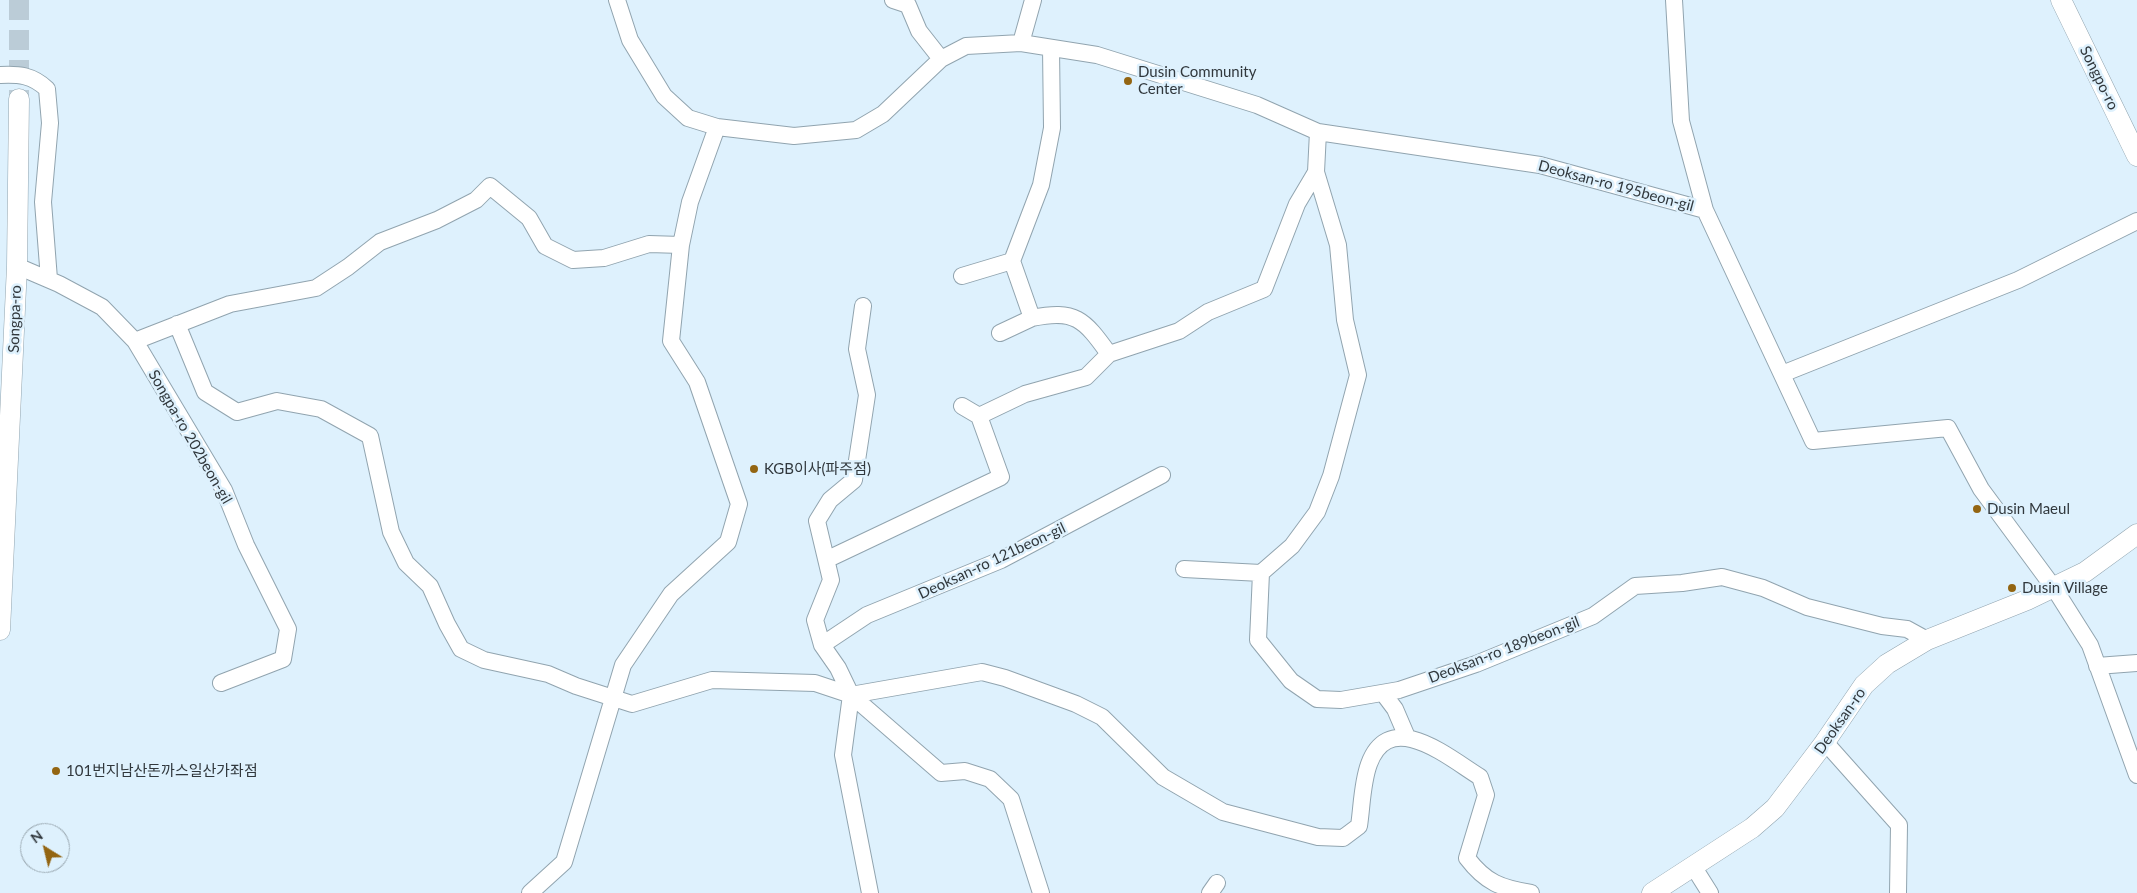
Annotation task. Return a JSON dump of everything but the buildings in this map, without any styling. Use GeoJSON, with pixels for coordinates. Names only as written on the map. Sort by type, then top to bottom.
{"type":"FeatureCollection","features":[{"type":"Feature","properties":{"kind":"street","name":"Deoksan-ro 195beon-gil"},"geometry":{"type":"LineString","coordinates":[[617,0],[630,40],[664,96],[688,118],[717,127],[794,136],[856,130],[883,114],[941,59],[966,46],[1021,43],[1097,55],[1257,105],[1318,132],[1540,165],[1705,210],[1813,441],[1948,428],[1981,489],[2054,588]]}},
{"type":"Feature","properties":{"kind":"street"},"geometry":{"type":"LineString","coordinates":[[893,0],[908,5],[918,31],[941,59]]}},
{"type":"Feature","properties":{"kind":"street"},"geometry":{"type":"LineString","coordinates":[[1021,43],[1033,0]]}},
{"type":"Feature","properties":{"kind":"street"},"geometry":{"type":"LineString","coordinates":[[1674,0],[1681,121],[1705,210]]}},
{"type":"Feature","properties":{"kind":"street","name":"Songpo-ro"},"geometry":{"type":"LineString","coordinates":[[2061,0],[2137,156]]}},
{"type":"Feature","properties":{"kind":"street"},"geometry":{"type":"LineString","coordinates":[[1032,318],[1012,261],[1041,185],[1052,128],[1051,48]]}},
{"type":"Feature","properties":{"kind":"street"},"geometry":{"type":"LineString","coordinates":[[0,75],[18,74],[36,78],[47,89],[50,123],[43,202],[48,279]]}},
{"type":"Feature","properties":{"kind":"street","name":"Songpa-ro"},"geometry":{"type":"LineString","coordinates":[[0,630],[6,412],[17,266],[19,99]]}},
{"type":"Feature","properties":{"kind":"street"},"geometry":{"type":"LineString","coordinates":[[530,893],[564,862],[623,665],[671,594],[728,542],[739,504],[697,382],[671,341],[681,245],[690,202],[717,127]]}},
{"type":"Feature","properties":{"kind":"street"},"geometry":{"type":"LineString","coordinates":[[1184,569],[1261,573],[1292,546],[1317,512],[1331,476],[1358,375],[1345,320],[1338,245],[1316,172],[1318,132]]}},
{"type":"Feature","properties":{"kind":"street"},"geometry":{"type":"LineString","coordinates":[[979,416],[1025,394],[1086,377],[1109,354],[1179,331],[1208,312],[1264,289],[1297,204],[1316,172]]}},
{"type":"Feature","properties":{"kind":"street"},"geometry":{"type":"LineString","coordinates":[[135,341],[230,304],[316,288],[348,267],[380,242],[437,220],[476,200],[490,186],[529,218],[545,246],[572,260],[604,258],[649,244],[681,245]]}},
{"type":"Feature","properties":{"kind":"street"},"geometry":{"type":"LineString","coordinates":[[1782,374],[2018,280],[2137,221]]}},
{"type":"Feature","properties":{"kind":"street"},"geometry":{"type":"LineString","coordinates":[[962,276],[1012,261]]}},
{"type":"Feature","properties":{"kind":"street","name":"Songpa-ro 202beon-gil"},"geometry":{"type":"LineString","coordinates":[[17,266],[48,279],[102,307],[135,341],[224,490],[246,545],[288,629],[283,659],[221,683]]}},
{"type":"Feature","properties":{"kind":"street"},"geometry":{"type":"LineString","coordinates":[[863,306],[857,349],[867,395],[854,480],[830,500],[817,521],[828,558],[831,580],[815,620],[822,645],[838,668],[851,694],[941,773],[965,771],[990,779],[1011,799],[1040,893]]}},
{"type":"Feature","properties":{"kind":"street"},"geometry":{"type":"LineString","coordinates":[[1000,333],[1032,318],[1054,314],[1077,317],[1096,335],[1109,354]]}},
{"type":"Feature","properties":{"kind":"street"},"geometry":{"type":"LineString","coordinates":[[177,324],[205,392],[237,412],[278,401],[321,409],[370,436],[391,532],[406,562],[430,586],[447,624],[461,649],[484,660],[548,674],[613,699],[632,704],[712,680],[815,684],[851,694],[982,672],[1005,678],[1076,704],[1102,717],[1163,777],[1223,812],[1318,836],[1343,838],[1359,826],[1368,765],[1378,747],[1389,740],[1407,737],[1425,743],[1480,777],[1486,795],[1467,858],[1479,874],[1502,888],[1531,893]]}},
{"type":"Feature","properties":{"kind":"street"},"geometry":{"type":"LineString","coordinates":[[828,558],[1001,477],[979,416],[962,406]]}},
{"type":"Feature","properties":{"kind":"street","name":"Deoksan-ro 121beon-gil"},"geometry":{"type":"LineString","coordinates":[[822,645],[867,615],[1001,560],[1162,475]]}},
{"type":"Feature","properties":{"kind":"street","name":"Deoksan-ro"},"geometry":{"type":"LineString","coordinates":[[1652,893],[1752,828],[1774,808],[1825,742],[1864,685],[1887,664],[1927,640],[2054,588],[2085,572],[2137,534]]}},
{"type":"Feature","properties":{"kind":"street","name":"Deoksan-ro 189beon-gil"},"geometry":{"type":"LineString","coordinates":[[1261,573],[1258,640],[1291,681],[1317,699],[1341,700],[1399,690],[1476,664],[1593,616],[1634,586],[1682,583],[1722,576],[1763,588],[1807,607],[1882,626],[1907,629],[1927,640]]}},
{"type":"Feature","properties":{"kind":"street"},"geometry":{"type":"LineString","coordinates":[[2054,588],[2090,645],[2137,775]]}},
{"type":"Feature","properties":{"kind":"street"},"geometry":{"type":"LineString","coordinates":[[2097,666],[2137,663]]}},
{"type":"Feature","properties":{"kind":"street"},"geometry":{"type":"LineString","coordinates":[[1383,693],[1395,709],[1407,737]]}},
{"type":"Feature","properties":{"kind":"street"},"geometry":{"type":"LineString","coordinates":[[851,694],[843,755],[870,893]]}},
{"type":"Feature","properties":{"kind":"street"},"geometry":{"type":"LineString","coordinates":[[1825,742],[1899,825],[1898,893]]}},
{"type":"Feature","properties":{"kind":"street"},"geometry":{"type":"LineString","coordinates":[[1693,866],[1710,893]]}},
{"type":"Feature","properties":{"kind":"tunnel"},"geometry":{"type":"LineString","coordinates":[[19,0],[19,99]]}},
{"type":"Feature","properties":{"kind":"place","name":"Dusin Community Center"},"geometry":{"type":"Point","coordinates":[1128,81]}},
{"type":"Feature","properties":{"kind":"place","name":"KGB이사(파주점)"},"geometry":{"type":"Point","coordinates":[754,469]}},
{"type":"Feature","properties":{"kind":"place","name":"Dusin Maeul"},"geometry":{"type":"Point","coordinates":[1977,509]}},
{"type":"Feature","properties":{"kind":"place","name":"Dusin Village"},"geometry":{"type":"Point","coordinates":[2012,588]}},
{"type":"Feature","properties":{"kind":"place","name":"101번지남산돈까스일산가좌점"},"geometry":{"type":"Point","coordinates":[56,771]}}]}
